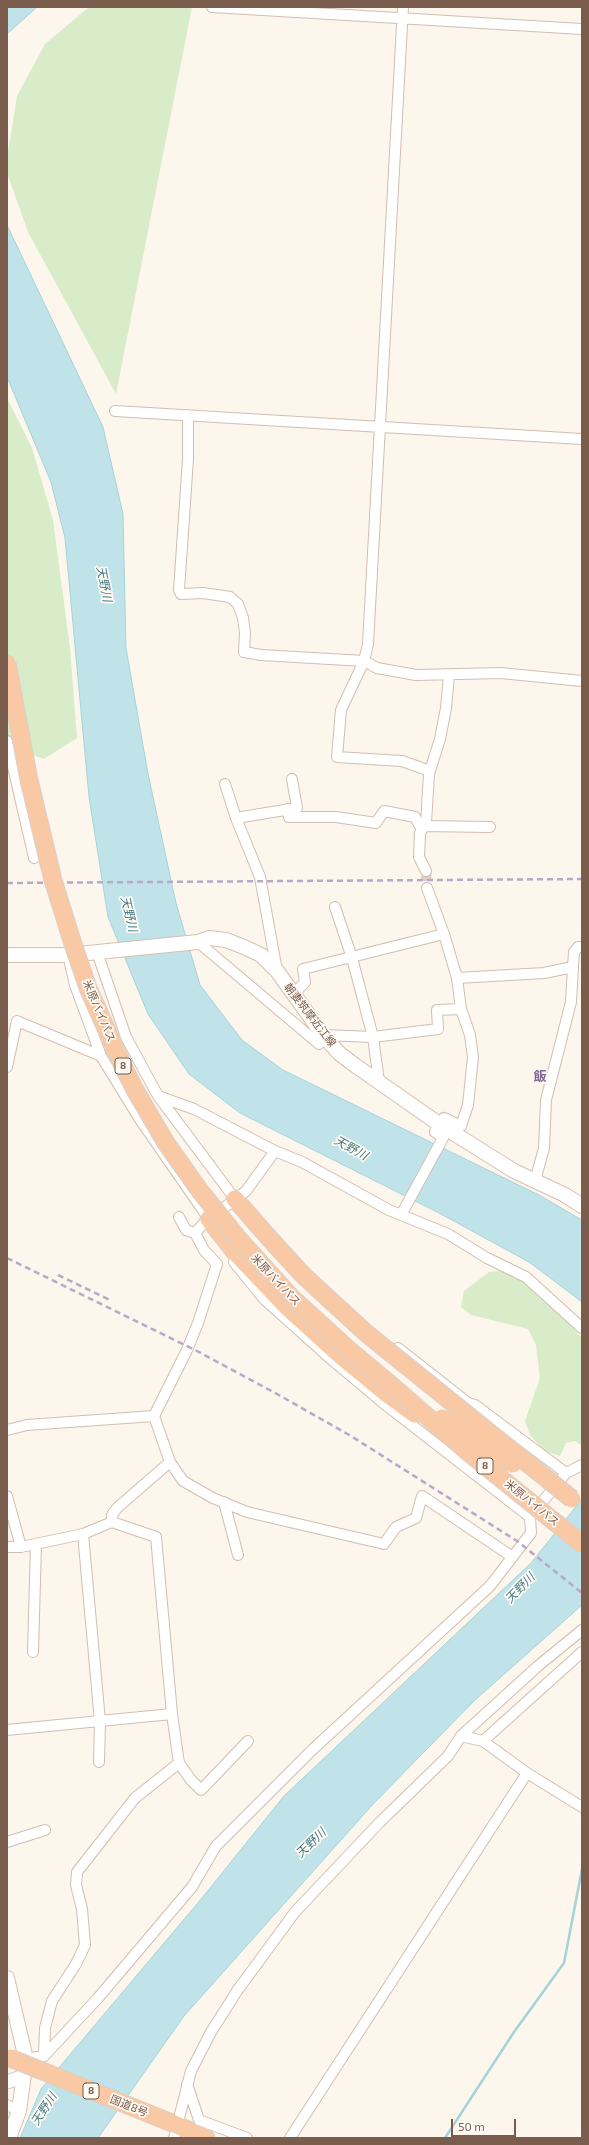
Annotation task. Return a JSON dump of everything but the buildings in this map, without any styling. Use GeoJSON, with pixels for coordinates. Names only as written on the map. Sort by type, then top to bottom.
{"type":"FeatureCollection","features":[{"type":"Feature","properties":{"kind":"highway","name":"米原バイパス"},"geometry":{"type":"LineString","coordinates":[[7,663],[29,780],[53,880],[88,988],[135,1090],[171,1149],[200,1191],[237,1237],[291,1297],[348,1349],[468,1452],[582,1544]]}},
{"type":"Feature","properties":{"kind":"highway"},"geometry":{"type":"LineString","coordinates":[[238,1197],[270,1239],[304,1276],[366,1333],[577,1502]]}},
{"type":"Feature","properties":{"kind":"highway"},"geometry":{"type":"LineString","coordinates":[[206,1221],[287,1307],[340,1356],[386,1393],[468,1452]]}},
{"type":"Feature","properties":{"kind":"highway","name":"米原バイパス"},"geometry":{"type":"LineString","coordinates":[[391,1385],[544,1484],[577,1502]]}},
{"type":"Feature","properties":{"kind":"highway","name":"国道8号"},"geometry":{"type":"LineString","coordinates":[[14,2058],[175,2129],[206,2138]]}},
{"type":"Feature","properties":{"kind":"main road","name":"朝妻筑摩近江線"},"geometry":{"type":"LineString","coordinates":[[7,955],[68,955],[194,942],[209,938],[226,940],[244,947],[261,955],[277,971],[293,995],[340,1054],[439,1124],[514,1171],[565,1195],[582,1206]]}},
{"type":"Feature","properties":{"kind":"main road"},"geometry":{"type":"LineString","coordinates":[[7,1978],[14,2058],[24,2076],[13,2108],[9,2138]]}},
{"type":"Feature","properties":{"kind":"street"},"geometry":{"type":"LineString","coordinates":[[212,7],[582,29]]}},
{"type":"Feature","properties":{"kind":"street"},"geometry":{"type":"LineString","coordinates":[[403,7],[368,644],[364,661],[341,710],[337,757],[402,761],[430,771]]}},
{"type":"Feature","properties":{"kind":"street"},"geometry":{"type":"LineString","coordinates":[[116,411],[582,439]]}},
{"type":"Feature","properties":{"kind":"street"},"geometry":{"type":"LineString","coordinates":[[188,415],[188,458],[178,590],[182,594],[203,593],[230,597],[238,604],[243,618],[245,633],[244,652],[261,655],[364,661],[377,668],[416,675],[501,673],[582,681]]}},
{"type":"Feature","properties":{"kind":"street"},"geometry":{"type":"LineString","coordinates":[[426,871],[419,857],[430,771],[440,739],[446,708],[449,675]]}},
{"type":"Feature","properties":{"kind":"street"},"geometry":{"type":"LineString","coordinates":[[7,741],[34,858]]}},
{"type":"Feature","properties":{"kind":"street"},"geometry":{"type":"LineString","coordinates":[[236,818],[297,808],[292,779]]}},
{"type":"Feature","properties":{"kind":"street"},"geometry":{"type":"LineString","coordinates":[[225,784],[236,818],[260,877],[277,971]]}},
{"type":"Feature","properties":{"kind":"street"},"geometry":{"type":"LineString","coordinates":[[287,809],[289,817],[336,817],[376,823],[384,811],[415,817],[423,828]]}},
{"type":"Feature","properties":{"kind":"street"},"geometry":{"type":"LineString","coordinates":[[423,828],[490,827]]}},
{"type":"Feature","properties":{"kind":"street"},"geometry":{"type":"LineString","coordinates":[[403,1211],[443,1138],[435,1132],[439,1124],[444,1118],[461,1126],[468,1105],[473,1057],[470,1035],[461,1009],[457,978],[444,934],[427,888]]}},
{"type":"Feature","properties":{"kind":"street"},"geometry":{"type":"LineString","coordinates":[[335,907],[352,958],[373,1037],[379,1082]]}},
{"type":"Feature","properties":{"kind":"street"},"geometry":{"type":"LineString","coordinates":[[293,995],[304,982],[303,969],[444,934]]}},
{"type":"Feature","properties":{"kind":"street"},"geometry":{"type":"LineString","coordinates":[[194,942],[319,1044],[324,1035],[373,1037],[438,1029],[437,1010],[461,1009]]}},
{"type":"Feature","properties":{"kind":"street"},"geometry":{"type":"LineString","coordinates":[[535,1181],[544,1148],[546,1100],[571,1002],[574,952],[578,947],[582,947]]}},
{"type":"Feature","properties":{"kind":"street"},"geometry":{"type":"LineString","coordinates":[[104,951],[126,1037],[158,1096],[238,1197],[308,1270],[371,1327],[468,1402],[566,1473]]}},
{"type":"Feature","properties":{"kind":"street"},"geometry":{"type":"LineString","coordinates":[[68,955],[75,985],[101,1056],[139,1118],[206,1221],[264,1299],[326,1355],[382,1402],[530,1517]]}},
{"type":"Feature","properties":{"kind":"street"},"geometry":{"type":"LineString","coordinates":[[457,978],[544,973],[573,967]]}},
{"type":"Feature","properties":{"kind":"street"},"geometry":{"type":"LineString","coordinates":[[7,1067],[17,1021],[101,1056]]}},
{"type":"Feature","properties":{"kind":"street"},"geometry":{"type":"LineString","coordinates":[[158,1096],[194,1109],[275,1151],[308,1165],[389,1210],[403,1211],[448,1234],[487,1258],[526,1277],[582,1328]]}},
{"type":"Feature","properties":{"kind":"street"},"geometry":{"type":"LineString","coordinates":[[195,1233],[206,1221],[238,1197],[275,1151]]}},
{"type":"Feature","properties":{"kind":"street"},"geometry":{"type":"LineString","coordinates":[[180,1217],[186,1230],[195,1233],[204,1250],[217,1264],[198,1324],[187,1350],[154,1416],[170,1462],[182,1481],[247,1512],[384,1544],[396,1527],[416,1518],[422,1496],[511,1556]]}},
{"type":"Feature","properties":{"kind":"street"},"geometry":{"type":"LineString","coordinates":[[7,1430],[28,1426],[154,1416]]}},
{"type":"Feature","properties":{"kind":"street"},"geometry":{"type":"LineString","coordinates":[[112,1522],[112,1515],[117,1508],[170,1462]]}},
{"type":"Feature","properties":{"kind":"street"},"geometry":{"type":"LineString","coordinates":[[14,2058],[44,2056],[98,1998],[192,1887],[216,1846],[311,1751],[490,1586],[511,1556],[531,1533],[530,1517],[566,1473],[582,1465]]}},
{"type":"Feature","properties":{"kind":"street"},"geometry":{"type":"LineString","coordinates":[[7,1496],[20,1547]]}},
{"type":"Feature","properties":{"kind":"street"},"geometry":{"type":"LineString","coordinates":[[224,1502],[238,1555]]}},
{"type":"Feature","properties":{"kind":"street"},"geometry":{"type":"LineString","coordinates":[[7,1547],[20,1547],[83,1534],[112,1522],[156,1537],[172,1714],[179,1763],[191,1780],[201,1790],[248,1741]]}},
{"type":"Feature","properties":{"kind":"street"},"geometry":{"type":"LineString","coordinates":[[83,1534],[100,1721],[99,1762]]}},
{"type":"Feature","properties":{"kind":"street"},"geometry":{"type":"LineString","coordinates":[[33,1652],[36,1544]]}},
{"type":"Feature","properties":{"kind":"street"},"geometry":{"type":"LineString","coordinates":[[175,2129],[191,2071],[211,2032],[272,1942],[296,1912],[379,1823],[448,1756],[461,1736],[538,1666],[582,1630]]}},
{"type":"Feature","properties":{"kind":"street"},"geometry":{"type":"LineString","coordinates":[[484,1742],[582,1652]]}},
{"type":"Feature","properties":{"kind":"street"},"geometry":{"type":"LineString","coordinates":[[7,1730],[172,1714]]}},
{"type":"Feature","properties":{"kind":"street"},"geometry":{"type":"LineString","coordinates":[[461,1736],[484,1742],[527,1773],[582,1807]]}},
{"type":"Feature","properties":{"kind":"street"},"geometry":{"type":"LineString","coordinates":[[44,2056],[45,2028],[52,2001],[76,1964],[85,1945],[82,1909],[76,1885],[77,1872],[135,1798],[179,1763]]}},
{"type":"Feature","properties":{"kind":"street"},"geometry":{"type":"LineString","coordinates":[[290,2138],[527,1773]]}},
{"type":"Feature","properties":{"kind":"street"},"geometry":{"type":"LineString","coordinates":[[7,1842],[45,1830]]}},
{"type":"Feature","properties":{"kind":"street"},"geometry":{"type":"LineString","coordinates":[[7,2082],[24,2076]]}},
{"type":"Feature","properties":{"kind":"street"},"geometry":{"type":"LineString","coordinates":[[187,2084],[199,2120],[247,2138]]}},
{"type":"Feature","properties":{"kind":"green space"},"geometry":{"type":"Polygon","coordinates":[[[89,7],[192,7],[116,394],[28,232],[7,173],[7,158],[17,96],[45,44],[89,7]]]}},
{"type":"Feature","properties":{"kind":"green space"},"geometry":{"type":"Polygon","coordinates":[[[7,398],[32,448],[53,520],[70,648],[77,738],[44,759],[7,746],[7,398]]]}},
{"type":"Feature","properties":{"kind":"green space"},"geometry":{"type":"Polygon","coordinates":[[[489,1272],[506,1272],[524,1281],[558,1311],[582,1338],[582,1446],[575,1441],[566,1443],[560,1456],[545,1451],[530,1435],[525,1421],[540,1378],[536,1345],[528,1329],[471,1315],[461,1307],[464,1291],[489,1272]]]}},
{"type":"Feature","properties":{"kind":"water"},"geometry":{"type":"Polygon","coordinates":[[[7,7],[37,7],[7,34],[7,7]]]}},
{"type":"Feature","properties":{"kind":"water","name":"天野川"},"geometry":{"type":"Polygon","coordinates":[[[7,225],[103,427],[123,514],[126,648],[148,774],[176,903],[200,985],[242,1040],[283,1070],[539,1195],[582,1220],[582,1302],[529,1262],[439,1213],[240,1113],[189,1074],[148,1014],[108,917],[89,797],[65,538],[51,482],[7,377],[7,225]]]}},
{"type":"Feature","properties":{"kind":"water","name":"天野川"},"geometry":{"type":"Polygon","coordinates":[[[582,1499],[582,1605],[475,1700],[374,1803],[184,2016],[98,2138],[20,2138],[41,2089],[202,1898],[284,1796],[531,1563],[582,1499]]]}},
{"type":"Feature","properties":{"kind":"waterway"},"geometry":{"type":"LineString","coordinates":[[445,2138],[514,2032],[564,1963],[582,1869]]}},
{"type":"Feature","properties":{"kind":"tunnel"},"geometry":{"type":"LineString","coordinates":[[426,871],[427,888]]}},
{"type":"Feature","properties":{"kind":"railway"},"geometry":{"type":"LineString","coordinates":[[7,883],[582,879]]}},
{"type":"Feature","properties":{"kind":"railway"},"geometry":{"type":"LineString","coordinates":[[7,1258],[197,1351],[351,1436],[517,1541],[582,1593]]}},
{"type":"Feature","properties":{"kind":"railway"},"geometry":{"type":"LineString","coordinates":[[58,1275],[110,1300]]}},
{"type":"Feature","properties":{"kind":"district","name":"飯"},"geometry":{"type":"Point","coordinates":[540,1077]}}]}
